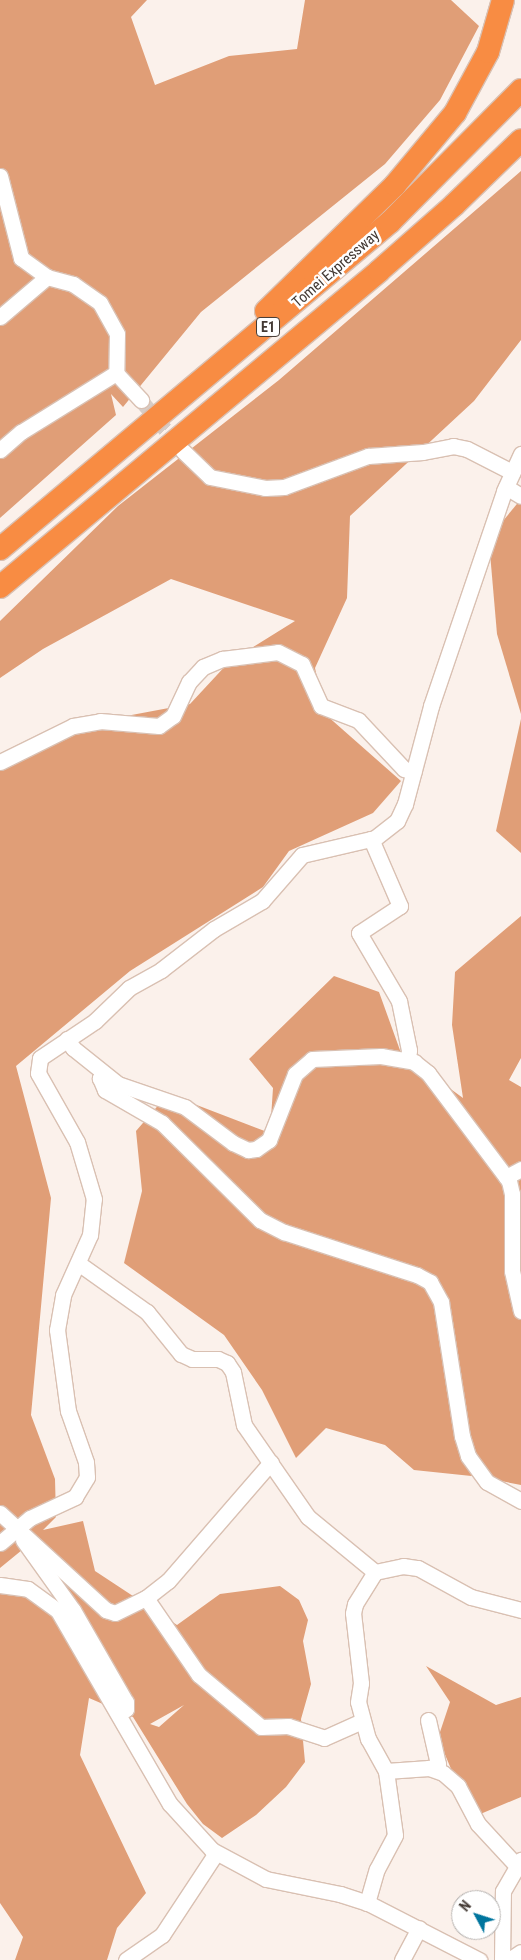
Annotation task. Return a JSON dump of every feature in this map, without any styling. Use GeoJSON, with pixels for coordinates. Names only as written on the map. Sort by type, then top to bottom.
{"type":"FeatureCollection","features":[{"type":"Feature","properties":{"kind":"highway"},"geometry":{"type":"LineString","coordinates":[[144,430],[380,200],[424,152],[455,113],[479,73],[496,30],[503,0]]}},
{"type":"Feature","properties":{"kind":"highway","name":"Tomei Expressway"},"geometry":{"type":"LineString","coordinates":[[0,549],[390,222],[521,90]]}},
{"type":"Feature","properties":{"kind":"highway","name":"Tomei Expressway"},"geometry":{"type":"LineString","coordinates":[[0,587],[380,271],[454,205],[521,140]]}},
{"type":"Feature","properties":{"kind":"street"},"geometry":{"type":"LineString","coordinates":[[0,176],[21,258],[47,277],[73,284],[100,303],[118,334],[116,374],[141,400]]}},
{"type":"Feature","properties":{"kind":"street"},"geometry":{"type":"LineString","coordinates":[[0,317],[47,277]]}},
{"type":"Feature","properties":{"kind":"street"},"geometry":{"type":"LineString","coordinates":[[0,450],[36,423],[116,374]]}},
{"type":"Feature","properties":{"kind":"street"},"geometry":{"type":"LineString","coordinates":[[184,452],[210,477],[265,488],[284,487],[368,456],[423,452],[453,446],[467,449],[512,472]]}},
{"type":"Feature","properties":{"kind":"street"},"geometry":{"type":"LineString","coordinates":[[0,1543],[30,1518],[75,1497],[87,1477],[86,1462],[66,1400],[57,1330],[59,1306],[78,1263],[92,1223],[92,1188],[77,1142],[37,1068],[43,1055],[96,1021],[129,988],[160,970],[214,929],[262,901],[302,855],[371,839],[384,834],[397,821],[414,772],[427,717],[506,487],[521,454]]}},
{"type":"Feature","properties":{"kind":"street"},"geometry":{"type":"LineString","coordinates":[[506,487],[521,496]]}},
{"type":"Feature","properties":{"kind":"street"},"geometry":{"type":"LineString","coordinates":[[0,762],[73,726],[100,722],[159,726],[173,716],[189,682],[203,667],[222,659],[278,652],[302,664],[321,706],[358,720],[404,769],[414,772]]}},
{"type":"Feature","properties":{"kind":"street"},"geometry":{"type":"LineString","coordinates":[[371,839],[400,906],[359,934],[399,1001],[409,1050],[408,1060]]}},
{"type":"Feature","properties":{"kind":"street"},"geometry":{"type":"LineString","coordinates":[[67,1039],[73,1048],[104,1074],[128,1089],[185,1107],[233,1143],[248,1150],[256,1149],[269,1140],[294,1074],[312,1059],[374,1056],[408,1060],[428,1073],[506,1177],[512,1194],[512,1271],[521,1311]]}},
{"type":"Feature","properties":{"kind":"street"},"geometry":{"type":"LineString","coordinates":[[104,1074],[100,1078],[105,1090],[162,1123],[260,1220],[284,1232],[417,1275],[430,1282],[441,1302],[462,1436],[468,1456],[487,1482],[521,1500]]}},
{"type":"Feature","properties":{"kind":"street"},"geometry":{"type":"LineString","coordinates":[[506,1177],[521,1169]]}},
{"type":"Feature","properties":{"kind":"street"},"geometry":{"type":"LineString","coordinates":[[78,1263],[147,1312],[180,1354],[192,1359],[218,1359],[227,1363],[233,1372],[244,1426],[312,1522],[375,1572],[410,1566],[471,1597],[521,1610]]}},
{"type":"Feature","properties":{"kind":"street"},"geometry":{"type":"LineString","coordinates":[[0,1513],[110,1612],[120,1612],[146,1598],[168,1581],[271,1462]]}},
{"type":"Feature","properties":{"kind":"street"},"geometry":{"type":"LineString","coordinates":[[17,1528],[33,1558],[66,1598],[126,1702],[126,1709],[118,1714]]}},
{"type":"Feature","properties":{"kind":"street"},"geometry":{"type":"LineString","coordinates":[[367,1903],[378,1868],[395,1835],[386,1771],[368,1739],[358,1702],[361,1682],[354,1608],[375,1572]]}},
{"type":"Feature","properties":{"kind":"street"},"geometry":{"type":"LineString","coordinates":[[0,1585],[28,1590],[58,1611],[170,1804],[196,1836],[216,1852],[266,1879],[340,1894],[367,1903],[419,1928],[478,1960]]}},
{"type":"Feature","properties":{"kind":"street"},"geometry":{"type":"LineString","coordinates":[[146,1598],[203,1680],[261,1726],[288,1726],[324,1738],[362,1721]]}},
{"type":"Feature","properties":{"kind":"street"},"geometry":{"type":"LineString","coordinates":[[428,1720],[438,1764],[436,1770]]}},
{"type":"Feature","properties":{"kind":"street"},"geometry":{"type":"LineString","coordinates":[[386,1771],[436,1770],[458,1786],[478,1824],[519,1863],[503,1892],[502,1960]]}},
{"type":"Feature","properties":{"kind":"street"},"geometry":{"type":"LineString","coordinates":[[126,1960],[162,1935],[216,1852]]}},
{"type":"Feature","properties":{"kind":"street"},"geometry":{"type":"LineString","coordinates":[[402,1960],[419,1928]]}},
{"type":"Feature","properties":{"kind":"street"},"geometry":{"type":"LineString","coordinates":[[509,1960],[521,1952]]}},
{"type":"Feature","properties":{"kind":"shaded area"},"geometry":{"type":"Polygon","coordinates":[[[0,0],[147,0],[131,17],[155,85],[229,56],[297,49],[305,0],[451,0],[479,26],[440,100],[385,164],[201,312],[123,407],[111,394],[116,415],[0,518],[0,0]]]}},
{"type":"Feature","properties":{"kind":"shaded area"},"geometry":{"type":"Polygon","coordinates":[[[521,171],[521,340],[474,401],[350,516],[347,598],[315,668],[325,714],[401,781],[373,813],[289,851],[263,887],[130,971],[16,1066],[51,1198],[31,1415],[55,1479],[56,1517],[43,1530],[83,1521],[95,1571],[177,1625],[220,1594],[280,1586],[299,1600],[308,1620],[303,1641],[311,1684],[301,1719],[305,1762],[286,1787],[256,1815],[222,1838],[203,1824],[187,1804],[133,1717],[89,1698],[80,1755],[146,1893],[117,1928],[107,1960],[15,1960],[23,1937],[0,1903],[0,1592],[8,1589],[58,1609],[33,1541],[0,1568],[0,760],[105,720],[190,704],[229,662],[295,621],[171,579],[43,649],[0,678],[0,621],[118,506],[279,380],[521,171]],[[184,1705],[150,1724],[159,1727],[184,1705]]]}},
{"type":"Feature","properties":{"kind":"shaded area"},"geometry":{"type":"Polygon","coordinates":[[[521,499],[521,714],[497,634],[490,553],[498,527],[521,499]]]}},
{"type":"Feature","properties":{"kind":"shaded area"},"geometry":{"type":"Polygon","coordinates":[[[521,719],[521,853],[496,831],[521,719]]]}},
{"type":"Feature","properties":{"kind":"shaded area"},"geometry":{"type":"Polygon","coordinates":[[[521,916],[521,1058],[509,1080],[521,1087],[521,1485],[481,1477],[414,1470],[385,1445],[326,1428],[296,1458],[262,1390],[224,1335],[124,1263],[142,1191],[136,1131],[168,1094],[270,1133],[273,1088],[249,1059],[334,976],[379,992],[401,1053],[463,1098],[452,1025],[455,972],[521,916]]]}},
{"type":"Feature","properties":{"kind":"shaded area"},"geometry":{"type":"Polygon","coordinates":[[[426,1666],[496,1705],[521,1697],[521,1797],[478,1815],[468,1809],[438,1738],[450,1702],[426,1666]]]}},
{"type":"Feature","properties":{"kind":"tunnel"},"geometry":{"type":"LineString","coordinates":[[141,400],[181,448]]}}]}
